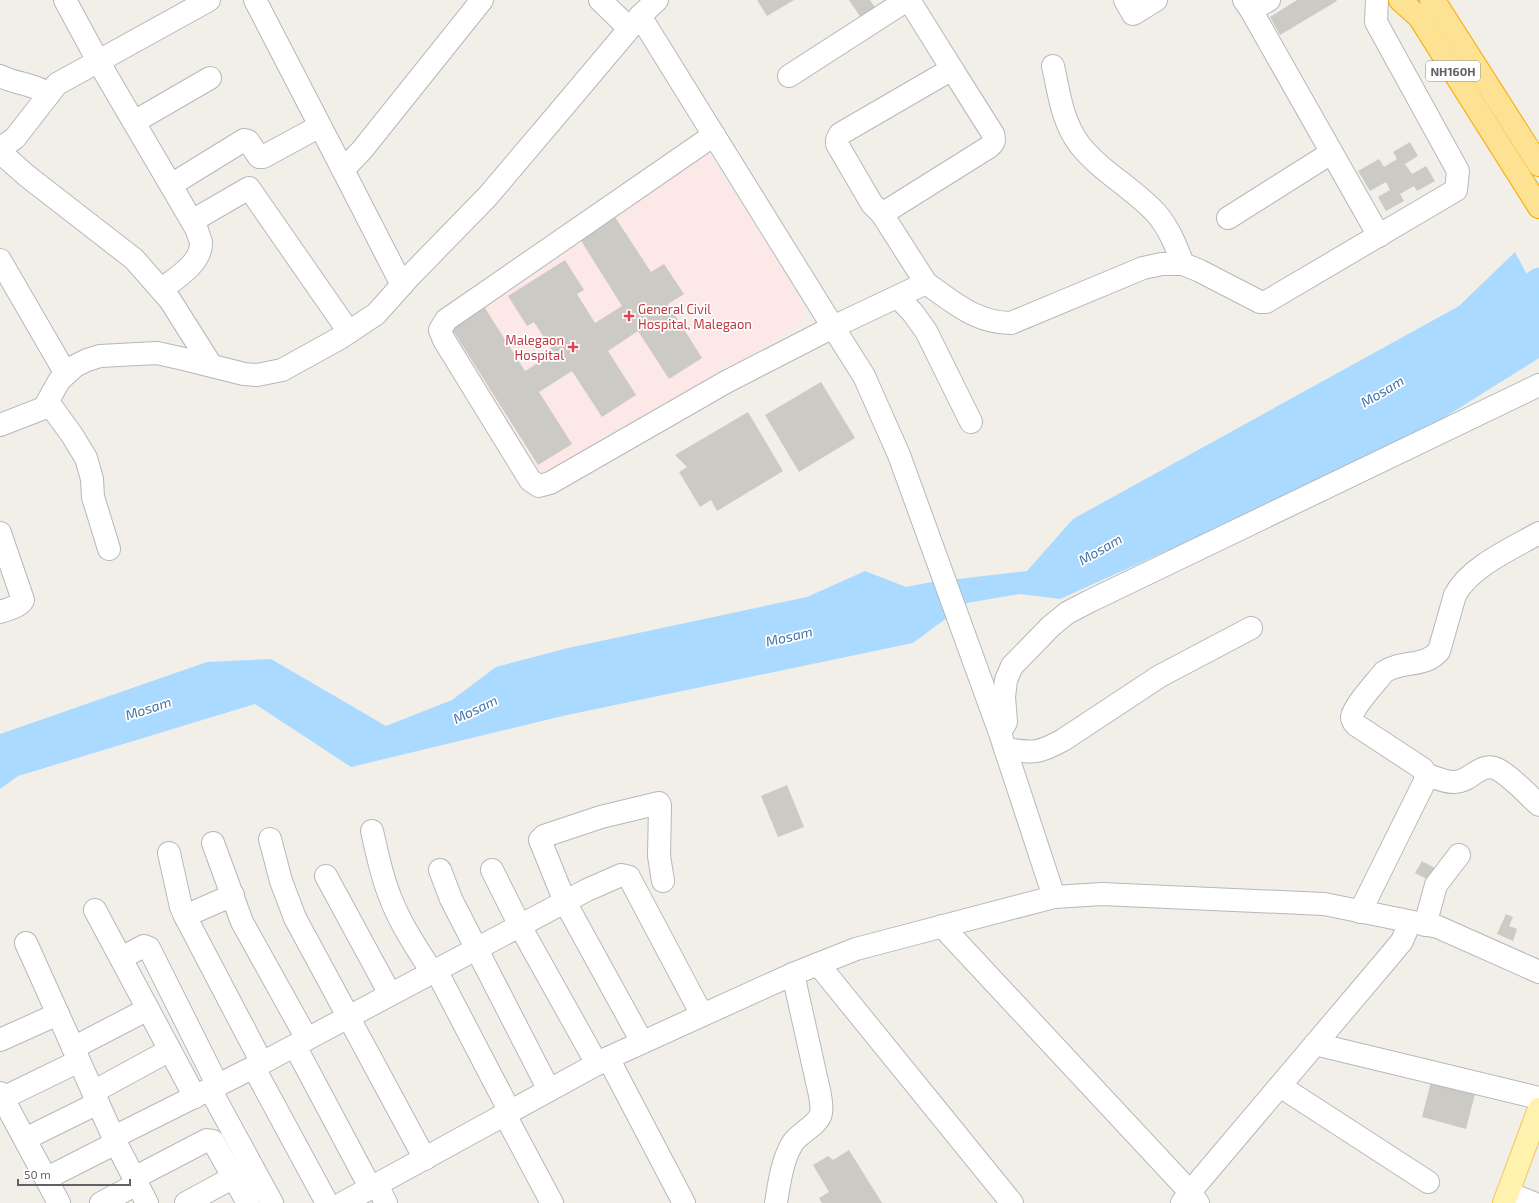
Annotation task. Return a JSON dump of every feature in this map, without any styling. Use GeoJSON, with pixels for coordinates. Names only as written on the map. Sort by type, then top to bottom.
{"type":"FeatureCollection","features":[{"type":"Feature","properties":{"kind":"highway","name":"NH160H"},"geometry":{"type":"LineString","coordinates":[[1400,0],[1419,17],[1539,207]]}},
{"type":"Feature","properties":{"kind":"highway","name":"NH160H"},"geometry":{"type":"LineString","coordinates":[[1431,0],[1436,5],[1539,165]]}},
{"type":"Feature","properties":{"kind":"main road"},"geometry":{"type":"LineString","coordinates":[[1506,1198],[1539,1109]]}},
{"type":"Feature","properties":{"kind":"street"},"geometry":{"type":"LineString","coordinates":[[65,0],[98,61],[197,230],[201,242],[197,258],[193,264],[162,290]]}},
{"type":"Feature","properties":{"kind":"street"},"geometry":{"type":"LineString","coordinates":[[0,149],[15,138],[58,84],[209,0]]}},
{"type":"Feature","properties":{"kind":"street"},"geometry":{"type":"LineString","coordinates":[[255,0],[402,285]]}},
{"type":"Feature","properties":{"kind":"street"},"geometry":{"type":"LineString","coordinates":[[343,170],[362,150],[482,0]]}},
{"type":"Feature","properties":{"kind":"street"},"geometry":{"type":"LineString","coordinates":[[600,0],[634,22],[714,135],[864,376],[899,455],[1000,732],[1054,897]]}},
{"type":"Feature","properties":{"kind":"street"},"geometry":{"type":"LineString","coordinates":[[0,425],[44,408],[59,381],[66,374],[75,366],[100,356],[117,354],[157,354],[211,365],[244,374],[257,375],[282,370],[349,332],[376,314],[410,276],[487,197],[634,22],[657,0]]}},
{"type":"Feature","properties":{"kind":"street"},"geometry":{"type":"LineString","coordinates":[[789,76],[908,0],[952,68],[993,134],[995,140],[989,148],[882,214]]}},
{"type":"Feature","properties":{"kind":"street"},"geometry":{"type":"LineString","coordinates":[[1125,0],[1134,14],[1156,0]]}},
{"type":"Feature","properties":{"kind":"street"},"geometry":{"type":"LineString","coordinates":[[952,68],[840,134],[837,140],[837,144],[868,198],[882,214],[926,283],[980,318],[998,323],[1011,323],[1143,268],[1162,264],[1183,264],[1200,271],[1260,302],[1266,302],[1456,190],[1458,171],[1376,22],[1377,0]]}},
{"type":"Feature","properties":{"kind":"street"},"geometry":{"type":"LineString","coordinates":[[1254,3],[1331,153],[1379,236]]}},
{"type":"Feature","properties":{"kind":"street"},"geometry":{"type":"LineString","coordinates":[[1053,66],[1065,119],[1078,143],[1089,155],[1156,213],[1168,230],[1183,264]]}},
{"type":"Feature","properties":{"kind":"street"},"geometry":{"type":"LineString","coordinates":[[0,76],[38,88],[49,94]]}},
{"type":"Feature","properties":{"kind":"street"},"geometry":{"type":"LineString","coordinates":[[134,122],[210,78]]}},
{"type":"Feature","properties":{"kind":"street"},"geometry":{"type":"LineString","coordinates":[[171,185],[244,140],[248,141],[261,158],[320,126]]}},
{"type":"Feature","properties":{"kind":"street"},"geometry":{"type":"LineString","coordinates":[[714,135],[446,320],[440,330],[444,340],[530,480],[539,486],[550,483],[726,382],[833,327],[926,283]]}},
{"type":"Feature","properties":{"kind":"street"},"geometry":{"type":"LineString","coordinates":[[0,152],[27,176],[134,259],[162,290],[184,320],[211,365]]}},
{"type":"Feature","properties":{"kind":"street"},"geometry":{"type":"LineString","coordinates":[[1228,218],[1331,153]]}},
{"type":"Feature","properties":{"kind":"street"},"geometry":{"type":"LineString","coordinates":[[192,221],[249,188],[349,332]]}},
{"type":"Feature","properties":{"kind":"street"},"geometry":{"type":"LineString","coordinates":[[0,260],[66,374]]}},
{"type":"Feature","properties":{"kind":"street"},"geometry":{"type":"LineString","coordinates":[[898,296],[913,313],[926,332],[971,422]]}},
{"type":"Feature","properties":{"kind":"street"},"geometry":{"type":"LineString","coordinates":[[1000,732],[1006,722],[1004,697],[1006,680],[1012,666],[1051,626],[1067,613],[1539,384]]}},
{"type":"Feature","properties":{"kind":"street"},"geometry":{"type":"LineString","coordinates":[[48,402],[72,435],[86,458],[92,479],[93,497],[109,549]]}},
{"type":"Feature","properties":{"kind":"street"},"geometry":{"type":"LineString","coordinates":[[0,533],[23,600],[21,604],[0,612]]}},
{"type":"Feature","properties":{"kind":"street"},"geometry":{"type":"LineString","coordinates":[[1360,912],[1425,781],[1426,774],[1423,769],[1356,725],[1352,720],[1355,708],[1384,672],[1390,668],[1428,660],[1435,657],[1439,651],[1458,589],[1471,575],[1489,562],[1539,533]]}},
{"type":"Feature","properties":{"kind":"street"},"geometry":{"type":"LineString","coordinates":[[1000,732],[1037,752],[1049,748],[1160,676],[1251,628]]}},
{"type":"Feature","properties":{"kind":"street"},"geometry":{"type":"LineString","coordinates":[[1426,774],[1454,783],[1469,778],[1478,771],[1487,768],[1496,768],[1511,779],[1539,805]]}},
{"type":"Feature","properties":{"kind":"street"},"geometry":{"type":"LineString","coordinates":[[642,1042],[565,902],[540,840],[542,837],[601,817],[656,802],[659,803],[659,856],[662,881]]}},
{"type":"Feature","properties":{"kind":"street"},"geometry":{"type":"LineString","coordinates":[[372,831],[381,871],[399,918],[434,971],[552,1203]]}},
{"type":"Feature","properties":{"kind":"street"},"geometry":{"type":"LineString","coordinates":[[270,839],[281,881],[294,918],[425,1159]]}},
{"type":"Feature","properties":{"kind":"street"},"geometry":{"type":"LineString","coordinates":[[213,843],[242,922],[301,1042],[378,1192]]}},
{"type":"Feature","properties":{"kind":"street"},"geometry":{"type":"LineString","coordinates":[[169,853],[181,907],[185,916],[327,1203]]}},
{"type":"Feature","properties":{"kind":"street"},"geometry":{"type":"LineString","coordinates":[[942,926],[1190,1199],[1280,1086],[1417,923],[1436,885],[1459,855]]}},
{"type":"Feature","properties":{"kind":"street"},"geometry":{"type":"LineString","coordinates":[[440,870],[451,899],[549,1090]]}},
{"type":"Feature","properties":{"kind":"street"},"geometry":{"type":"LineString","coordinates":[[492,870],[520,926],[602,1061],[684,1203]]}},
{"type":"Feature","properties":{"kind":"street"},"geometry":{"type":"LineString","coordinates":[[47,1178],[208,1090],[258,1066],[477,948],[587,890],[621,875],[626,875],[629,877],[702,1015]]}},
{"type":"Feature","properties":{"kind":"street"},"geometry":{"type":"LineString","coordinates":[[326,876],[390,994]]}},
{"type":"Feature","properties":{"kind":"street"},"geometry":{"type":"LineString","coordinates":[[343,1203],[378,1192],[425,1159],[602,1061],[793,974],[856,949],[1054,897],[1102,894],[1324,904],[1438,927],[1539,972]]}},
{"type":"Feature","properties":{"kind":"street"},"geometry":{"type":"LineString","coordinates":[[185,916],[233,895]]}},
{"type":"Feature","properties":{"kind":"street"},"geometry":{"type":"LineString","coordinates":[[95,910],[170,1050],[208,1090]]}},
{"type":"Feature","properties":{"kind":"street"},"geometry":{"type":"LineString","coordinates":[[26,943],[115,1140],[148,1203]]}},
{"type":"Feature","properties":{"kind":"street"},"geometry":{"type":"LineString","coordinates":[[121,958],[144,946],[149,948],[208,1090],[272,1203]]}},
{"type":"Feature","properties":{"kind":"street"},"geometry":{"type":"LineString","coordinates":[[818,964],[1012,1203]]}},
{"type":"Feature","properties":{"kind":"street"},"geometry":{"type":"LineString","coordinates":[[776,1203],[780,1180],[791,1145],[797,1136],[820,1118],[822,1113],[820,1095],[793,974]]}},
{"type":"Feature","properties":{"kind":"street"},"geometry":{"type":"LineString","coordinates":[[59,1203],[2,1096],[76,1054],[148,1009]]}},
{"type":"Feature","properties":{"kind":"street"},"geometry":{"type":"LineString","coordinates":[[0,1040],[58,1014]]}},
{"type":"Feature","properties":{"kind":"street"},"geometry":{"type":"LineString","coordinates":[[1315,1044],[1539,1098]]}},
{"type":"Feature","properties":{"kind":"street"},"geometry":{"type":"LineString","coordinates":[[25,1139],[96,1098],[170,1050]]}},
{"type":"Feature","properties":{"kind":"street"},"geometry":{"type":"LineString","coordinates":[[1280,1086],[1428,1182]]}},
{"type":"Feature","properties":{"kind":"street"},"geometry":{"type":"LineString","coordinates":[[101,1203],[207,1140],[213,1141],[248,1203]]}},
{"type":"Feature","properties":{"kind":"street"},"geometry":{"type":"LineString","coordinates":[[186,1203],[234,1177]]}},
{"type":"Feature","properties":{"kind":"street"},"geometry":{"type":"LineString","coordinates":[[1506,1198],[1533,1203]]}},
{"type":"Feature","properties":{"kind":"shaded area","name":"General Civil Hospital, Malegaon"},"geometry":{"type":"Polygon","coordinates":[[[704,151],[712,157],[795,290],[805,310],[800,324],[705,383],[542,479],[458,359],[447,322],[704,151]]]}},
{"type":"Feature","properties":{"kind":"water"},"geometry":{"type":"Polygon","coordinates":[[[1515,252],[1539,298],[1539,358],[1397,447],[1060,599],[1020,594],[967,603],[913,643],[567,715],[351,767],[255,704],[18,776],[0,789],[0,734],[207,662],[271,659],[386,726],[452,700],[496,667],[568,648],[807,597],[865,571],[906,587],[932,582],[1027,571],[1073,519],[1459,306],[1515,252]]]}},
{"type":"Feature","properties":{"kind":"building"},"geometry":{"type":"Polygon","coordinates":[[[757,0],[794,0],[767,16],[757,0]]]}},
{"type":"Feature","properties":{"kind":"building"},"geometry":{"type":"Polygon","coordinates":[[[849,0],[870,0],[876,9],[861,18],[849,0]]]}},
{"type":"Feature","properties":{"kind":"building"},"geometry":{"type":"Polygon","coordinates":[[[1297,0],[1337,1],[1280,35],[1270,17],[1297,0]]]}},
{"type":"Feature","properties":{"kind":"building"},"geometry":{"type":"Polygon","coordinates":[[[1410,142],[1418,156],[1405,164],[1412,174],[1426,166],[1435,181],[1417,191],[1414,186],[1400,194],[1404,201],[1386,211],[1378,197],[1390,190],[1386,182],[1370,191],[1358,171],[1379,159],[1384,167],[1397,159],[1393,152],[1410,142]]]}},
{"type":"Feature","properties":{"kind":"building"},"geometry":{"type":"Polygon","coordinates":[[[615,217],[651,272],[664,264],[684,294],[668,304],[702,358],[669,379],[638,331],[608,351],[636,395],[602,417],[572,371],[539,392],[572,444],[538,465],[452,329],[485,308],[525,371],[554,353],[534,322],[527,326],[508,296],[565,260],[584,290],[577,294],[595,323],[622,306],[580,239],[615,217]]]}},
{"type":"Feature","properties":{"kind":"building"},"geometry":{"type":"Polygon","coordinates":[[[821,382],[855,438],[799,472],[765,415],[821,382]]]}},
{"type":"Feature","properties":{"kind":"building"},"geometry":{"type":"Polygon","coordinates":[[[748,412],[783,471],[717,511],[711,500],[700,507],[679,472],[687,467],[675,455],[748,412]]]}},
{"type":"Feature","properties":{"kind":"building"},"geometry":{"type":"Polygon","coordinates":[[[787,785],[804,827],[778,837],[761,796],[787,785]]]}},
{"type":"Feature","properties":{"kind":"building"},"geometry":{"type":"Polygon","coordinates":[[[1422,861],[1442,872],[1436,884],[1415,873],[1422,861]]]}},
{"type":"Feature","properties":{"kind":"building"},"geometry":{"type":"Polygon","coordinates":[[[1506,914],[1513,917],[1509,926],[1517,929],[1513,941],[1497,934],[1506,914]]]}},
{"type":"Feature","properties":{"kind":"building"},"geometry":{"type":"Polygon","coordinates":[[[1432,1078],[1476,1090],[1466,1129],[1422,1117],[1432,1078]]]}},
{"type":"Feature","properties":{"kind":"building"},"geometry":{"type":"Polygon","coordinates":[[[849,1150],[882,1203],[822,1203],[819,1198],[829,1192],[813,1165],[828,1156],[833,1160],[849,1150]]]}},
{"type":"Feature","properties":{"kind":"waterway","name":"Mosam"},"geometry":{"type":"LineString","coordinates":[[1503,308],[1539,281]]}},
{"type":"Feature","properties":{"kind":"place","name":"General Civil Hospital, Malegaon"},"geometry":{"type":"Point","coordinates":[629,316]}},
{"type":"Feature","properties":{"kind":"place","name":"Malegaon Hospital"},"geometry":{"type":"Point","coordinates":[573,347]}}]}
